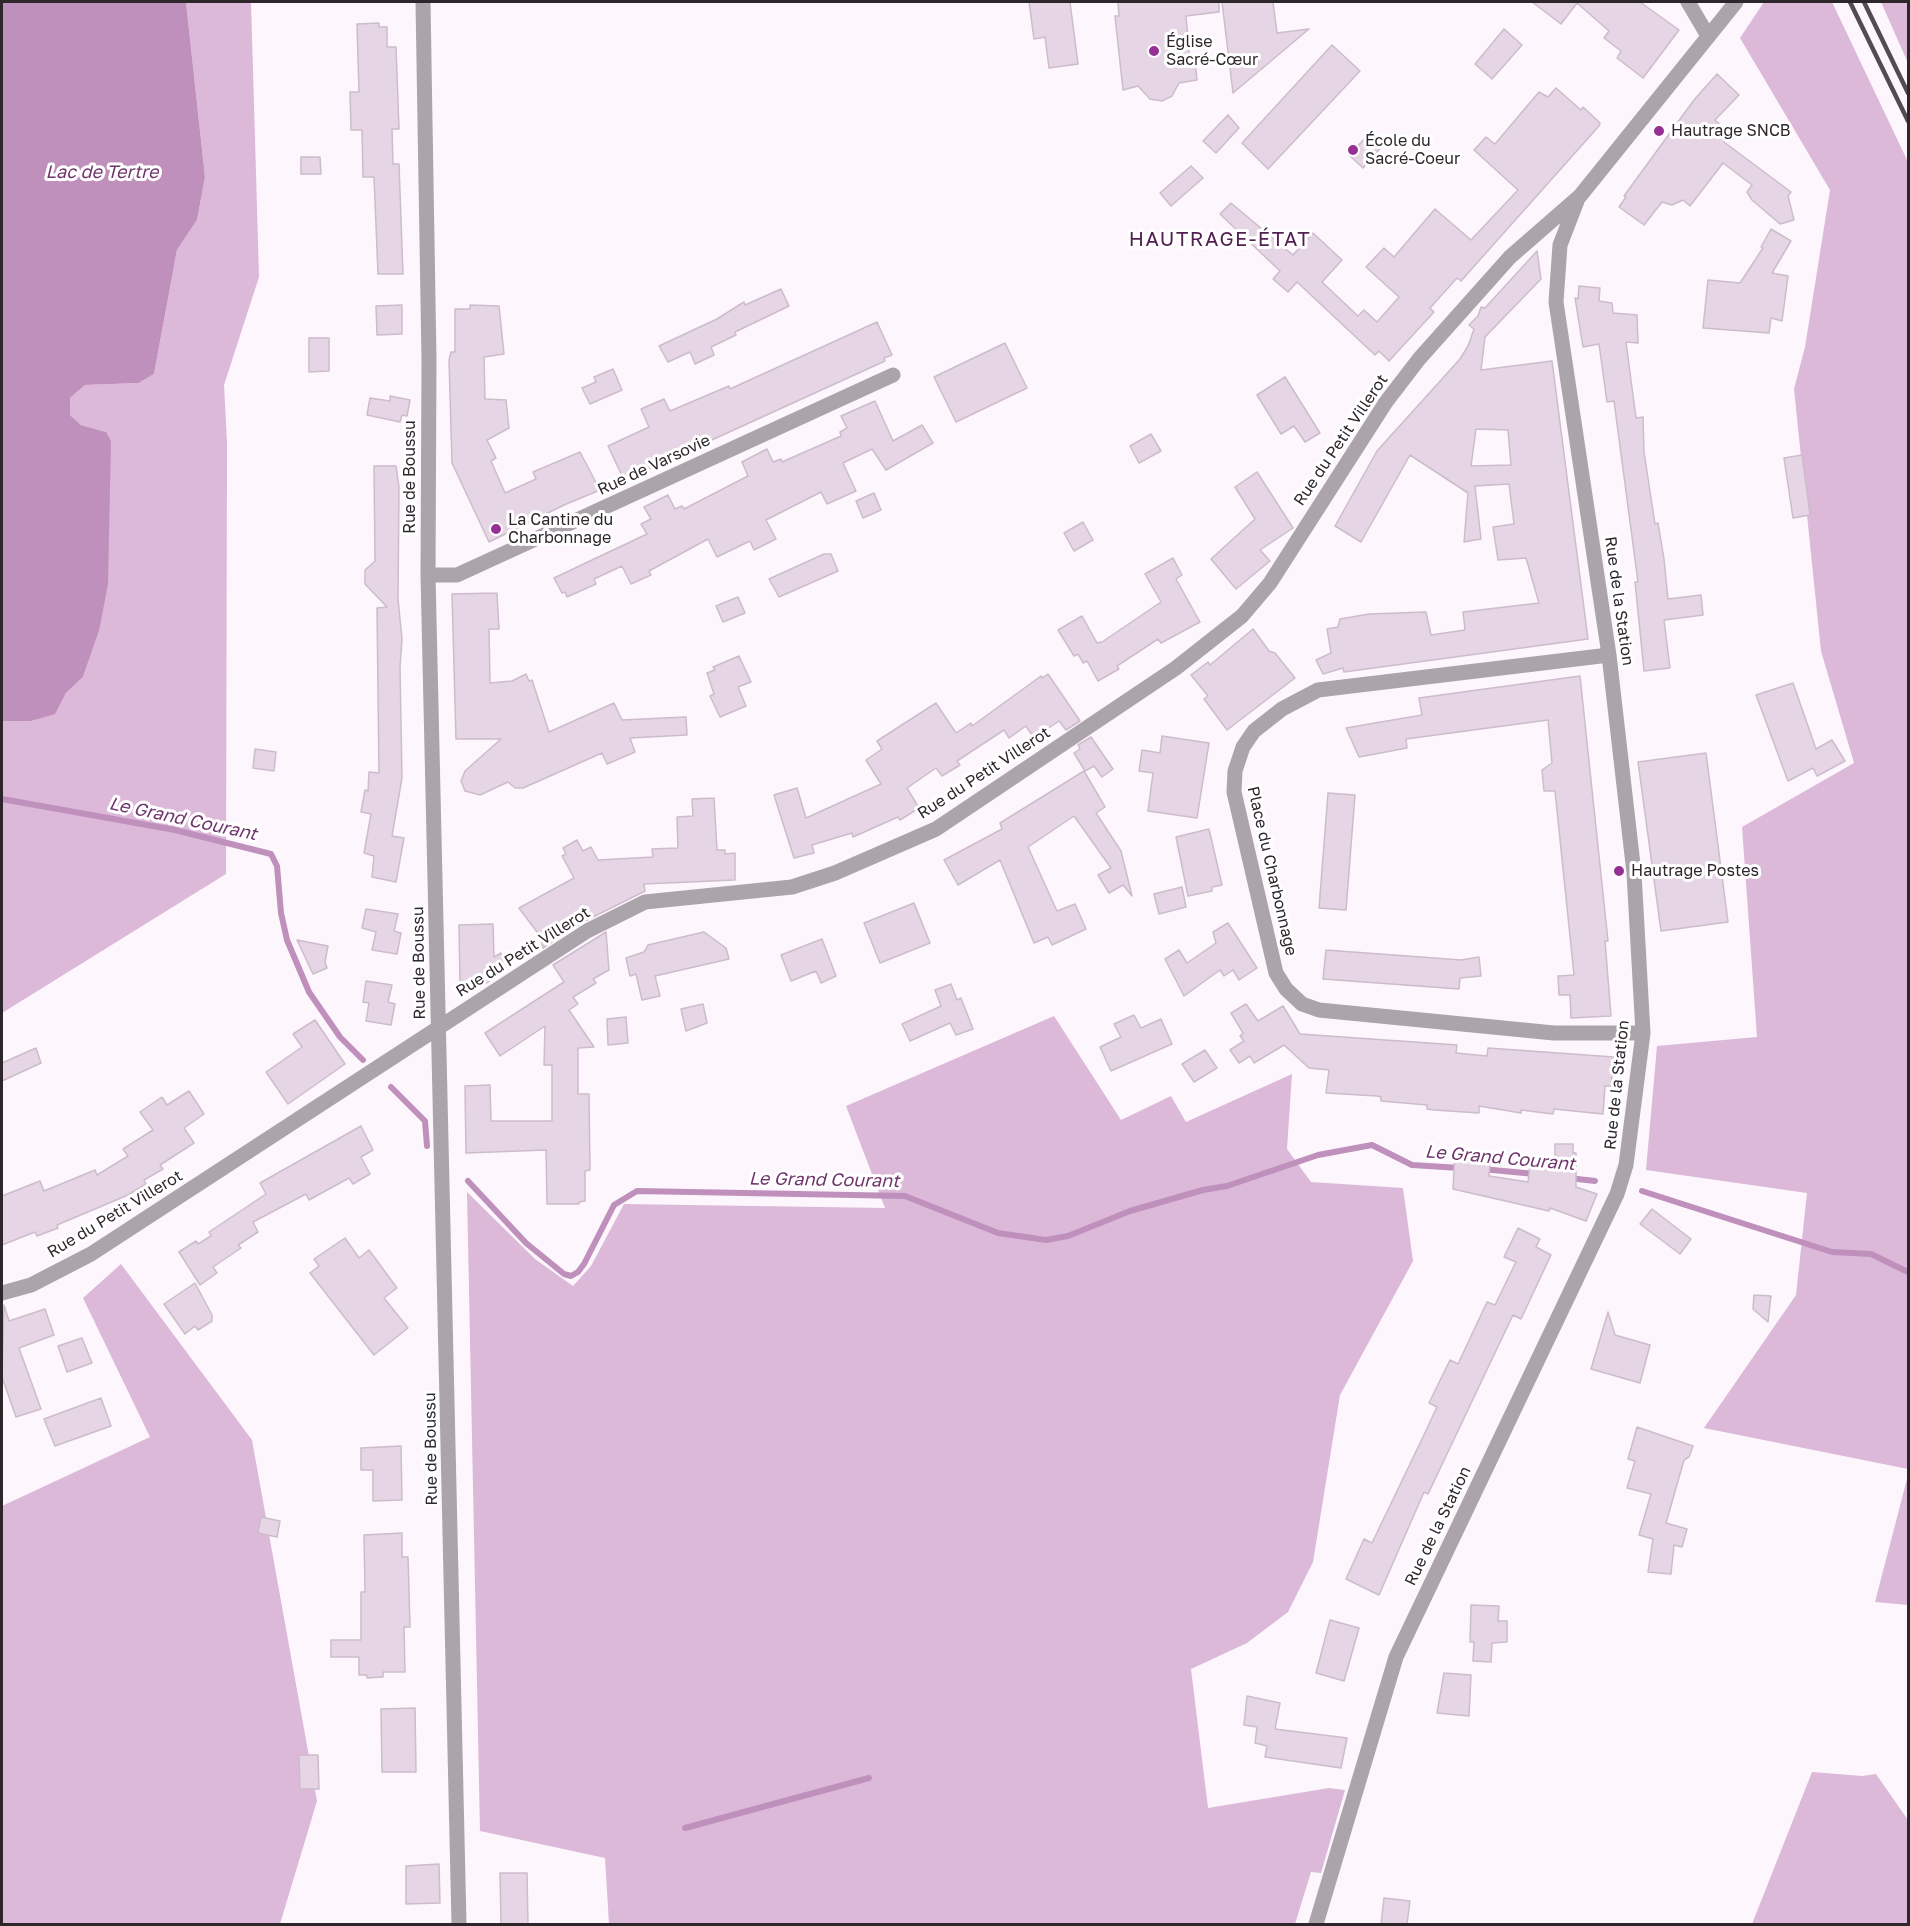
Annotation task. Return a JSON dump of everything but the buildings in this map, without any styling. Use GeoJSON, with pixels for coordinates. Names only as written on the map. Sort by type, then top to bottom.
{"type":"FeatureCollection","features":[{"type":"Feature","properties":{"kind":"street","name":"Rue de Boussu"},"geometry":{"type":"LineString","coordinates":[[423,2],[429,360],[428,575],[459,1924]]}},
{"type":"Feature","properties":{"kind":"street"},"geometry":{"type":"LineString","coordinates":[[1688,2],[1707,36]]}},
{"type":"Feature","properties":{"kind":"street","name":"Rue du Petit Villerot"},"geometry":{"type":"LineString","coordinates":[[2,1293],[31,1285],[91,1254],[439,1029],[478,999],[587,931],[645,902],[792,886],[835,873],[936,829],[1176,668],[1242,616],[1270,583],[1386,402],[1419,359],[1510,257],[1580,196],[1736,2]]}},
{"type":"Feature","properties":{"kind":"street","name":"Rue de la Station"},"geometry":{"type":"LineString","coordinates":[[1316,1924],[1396,1658],[1617,1194],[1626,1166],[1643,1033],[1634,873],[1609,655],[1556,302],[1560,245],[1580,196]]}},
{"type":"Feature","properties":{"kind":"street","name":"Rue de Varsovie"},"geometry":{"type":"LineString","coordinates":[[428,575],[457,575],[893,375]]}},
{"type":"Feature","properties":{"kind":"street","name":"Place du Charbonnage"},"geometry":{"type":"LineString","coordinates":[[1609,655],[1318,690],[1282,709],[1254,731],[1243,747],[1235,771],[1233,792],[1276,973],[1286,989],[1302,1004],[1319,1010],[1554,1033],[1643,1033]]}},
{"type":"Feature","properties":{"kind":"shaded area"},"geometry":{"type":"Polygon","coordinates":[[[186,2],[251,2],[259,277],[224,385],[227,443],[226,874],[2,1013],[2,721],[31,721],[55,713],[66,693],[83,677],[99,631],[106,432],[81,425],[70,415],[70,398],[85,385],[139,383],[154,374],[177,250],[197,220],[205,177],[186,2]]]}},
{"type":"Feature","properties":{"kind":"shaded area"},"geometry":{"type":"Polygon","coordinates":[[[1764,2],[1832,2],[1908,162],[1908,1469],[1704,1428],[1796,1295],[1807,1193],[1646,1170],[1657,1046],[1757,1037],[1742,827],[1854,763],[1821,651],[1794,389],[1805,347],[1830,190],[1740,38],[1764,2]]]}},
{"type":"Feature","properties":{"kind":"shaded area"},"geometry":{"type":"Polygon","coordinates":[[[1881,2],[1908,2],[1908,63],[1881,2]]]}},
{"type":"Feature","properties":{"kind":"shaded area"},"geometry":{"type":"Polygon","coordinates":[[[1054,1016],[1121,1120],[1171,1096],[1186,1122],[1292,1074],[1287,1149],[1311,1182],[1403,1188],[1413,1261],[1340,1395],[1313,1562],[1288,1612],[1247,1643],[1191,1669],[1208,1808],[1329,1788],[1345,1790],[1321,1873],[1311,1872],[1295,1924],[609,1924],[605,1858],[480,1831],[467,1192],[535,1259],[573,1286],[591,1266],[624,1204],[885,1208],[846,1106],[1054,1016]]]}},
{"type":"Feature","properties":{"kind":"shaded area"},"geometry":{"type":"Polygon","coordinates":[[[121,1264],[252,1440],[317,1801],[280,1924],[2,1924],[2,1506],[150,1437],[83,1298],[121,1264]]]}},
{"type":"Feature","properties":{"kind":"shaded area"},"geometry":{"type":"Polygon","coordinates":[[[1908,1475],[1908,1605],[1875,1602],[1908,1475]]]}},
{"type":"Feature","properties":{"kind":"shaded area"},"geometry":{"type":"Polygon","coordinates":[[[1812,1772],[1862,1776],[1876,1774],[1908,1820],[1908,1924],[1752,1924],[1812,1772]]]}},
{"type":"Feature","properties":{"kind":"water","name":"Lac de Tertre"},"geometry":{"type":"Polygon","coordinates":[[[2,2],[186,2],[205,177],[197,220],[177,250],[154,374],[139,383],[85,385],[70,398],[70,415],[81,425],[106,432],[111,441],[108,584],[99,631],[83,677],[66,693],[55,714],[31,721],[2,721],[2,2]]]}},
{"type":"Feature","properties":{"kind":"waterway","name":"Le Grand Courant"},"geometry":{"type":"LineString","coordinates":[[2,799],[175,830],[271,854],[277,866],[281,913],[287,940],[309,992],[340,1037],[363,1060]]}},
{"type":"Feature","properties":{"kind":"waterway"},"geometry":{"type":"LineString","coordinates":[[391,1087],[425,1121],[427,1146]]}},
{"type":"Feature","properties":{"kind":"waterway","name":"Le Grand Courant"},"geometry":{"type":"LineString","coordinates":[[468,1181],[526,1243],[564,1274],[571,1276],[578,1272],[584,1264],[614,1205],[637,1191],[905,1196],[998,1233],[1046,1240],[1068,1236],[1130,1211],[1203,1190],[1227,1186],[1318,1155],[1372,1145],[1412,1165],[1460,1168]]}},
{"type":"Feature","properties":{"kind":"waterway","name":"Le Grand Courant"},"geometry":{"type":"LineString","coordinates":[[1482,1169],[1535,1174]]}},
{"type":"Feature","properties":{"kind":"waterway","name":"Le Grand Courant"},"geometry":{"type":"LineString","coordinates":[[1569,1178],[1595,1181]]}},
{"type":"Feature","properties":{"kind":"waterway","name":"Le Grand Courant"},"geometry":{"type":"LineString","coordinates":[[1642,1191],[1832,1252],[1871,1254],[1908,1272]]}},
{"type":"Feature","properties":{"kind":"waterway"},"geometry":{"type":"LineString","coordinates":[[685,1828],[869,1778]]}},
{"type":"Feature","properties":{"kind":"railway"},"geometry":{"type":"LineString","coordinates":[[1850,2],[1908,121]]}},
{"type":"Feature","properties":{"kind":"railway"},"geometry":{"type":"LineString","coordinates":[[1864,2],[1908,93]]}},
{"type":"Feature","properties":{"kind":"place","name":"Église Sacré-Cœur"},"geometry":{"type":"Point","coordinates":[1154,51]}},
{"type":"Feature","properties":{"kind":"place","name":"Hautrage SNCB"},"geometry":{"type":"Point","coordinates":[1659,131]}},
{"type":"Feature","properties":{"kind":"place","name":"École du Sacré-Coeur"},"geometry":{"type":"Point","coordinates":[1353,150]}},
{"type":"Feature","properties":{"kind":"place","name":"La Cantine du Charbonnage"},"geometry":{"type":"Point","coordinates":[496,529]}},
{"type":"Feature","properties":{"kind":"place","name":"Hautrage Postes"},"geometry":{"type":"Point","coordinates":[1619,871]}},
{"type":"Feature","properties":{"kind":"district","name":"HAUTRAGE-ÉTAT"},"geometry":{"type":"Point","coordinates":[1220,240]}}]}
